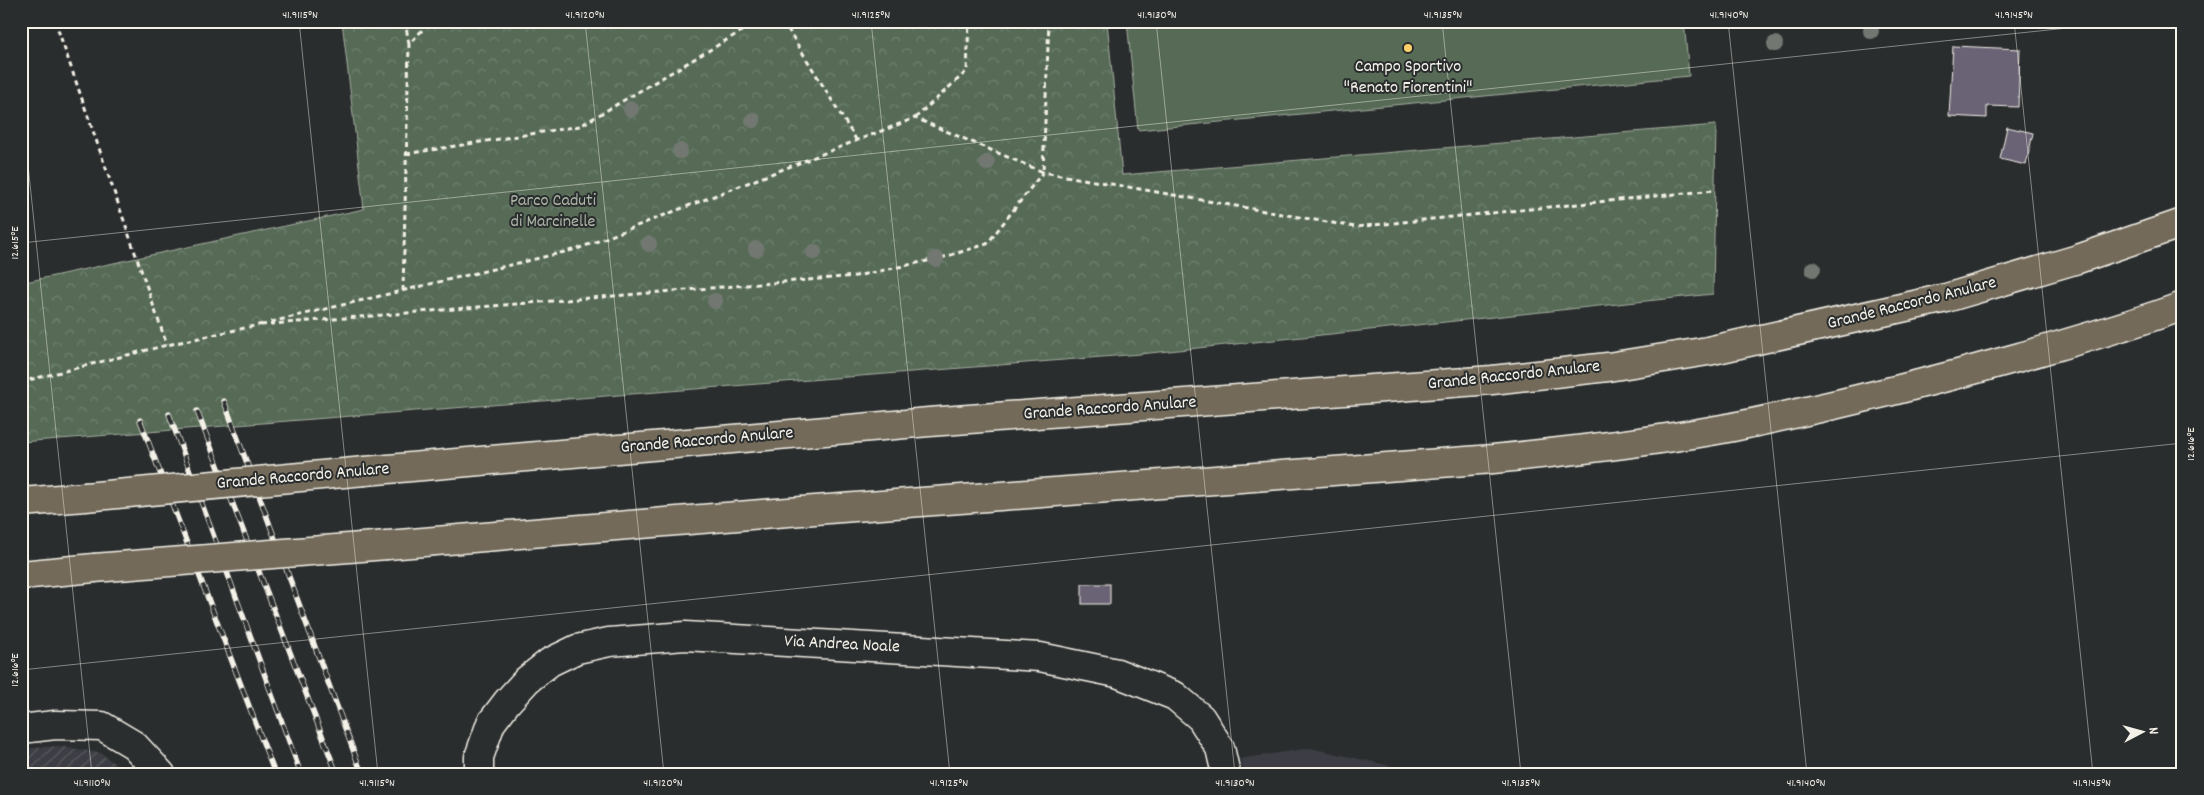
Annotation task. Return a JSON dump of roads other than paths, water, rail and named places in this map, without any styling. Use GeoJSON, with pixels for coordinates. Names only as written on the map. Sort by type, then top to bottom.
{"type":"FeatureCollection","features":[{"type":"Feature","properties":{"kind":"highway","name":"Grande Raccordo Anulare"},"geometry":{"type":"LineString","coordinates":[[21,502],[929,422],[1492,380],[1608,367],[1708,351],[1946,298],[2078,259],[2183,223]]}},
{"type":"Feature","properties":{"kind":"highway"},"geometry":{"type":"LineString","coordinates":[[21,575],[752,515],[1493,459],[1562,452],[1731,427],[1851,402],[2026,356],[2183,306]]}},
{"type":"Feature","properties":{"kind":"street","name":"Via Andrea Noale"},"geometry":{"type":"LineString","coordinates":[[479,774],[479,757],[491,723],[506,702],[526,680],[550,662],[577,649],[609,642],[685,636],[1040,657],[1117,673],[1175,696],[1201,718],[1220,748],[1226,774]]}},
{"type":"Feature","properties":{"kind":"street"},"geometry":{"type":"LineString","coordinates":[[21,729],[55,725],[102,726],[134,745],[161,774]]}},
{"type":"Feature","properties":{"kind":"railway"},"geometry":{"type":"LineString","coordinates":[[224,401],[362,774]]}},
{"type":"Feature","properties":{"kind":"railway"},"geometry":{"type":"LineString","coordinates":[[197,411],[337,774]]}},
{"type":"Feature","properties":{"kind":"railway"},"geometry":{"type":"LineString","coordinates":[[169,414],[301,774]]}},
{"type":"Feature","properties":{"kind":"railway"},"geometry":{"type":"LineString","coordinates":[[140,420],[275,774]]}},
{"type":"Feature","properties":{"kind":"place","name":"Campo Sportivo \"Renato Fiorentini\""},"geometry":{"type":"Point","coordinates":[1408,48]}},
{"type":"Feature","properties":{"kind":"park label","name":"Parco Caduti di Marcinelle"},"geometry":{"type":"Point","coordinates":[553,211]}}]}
